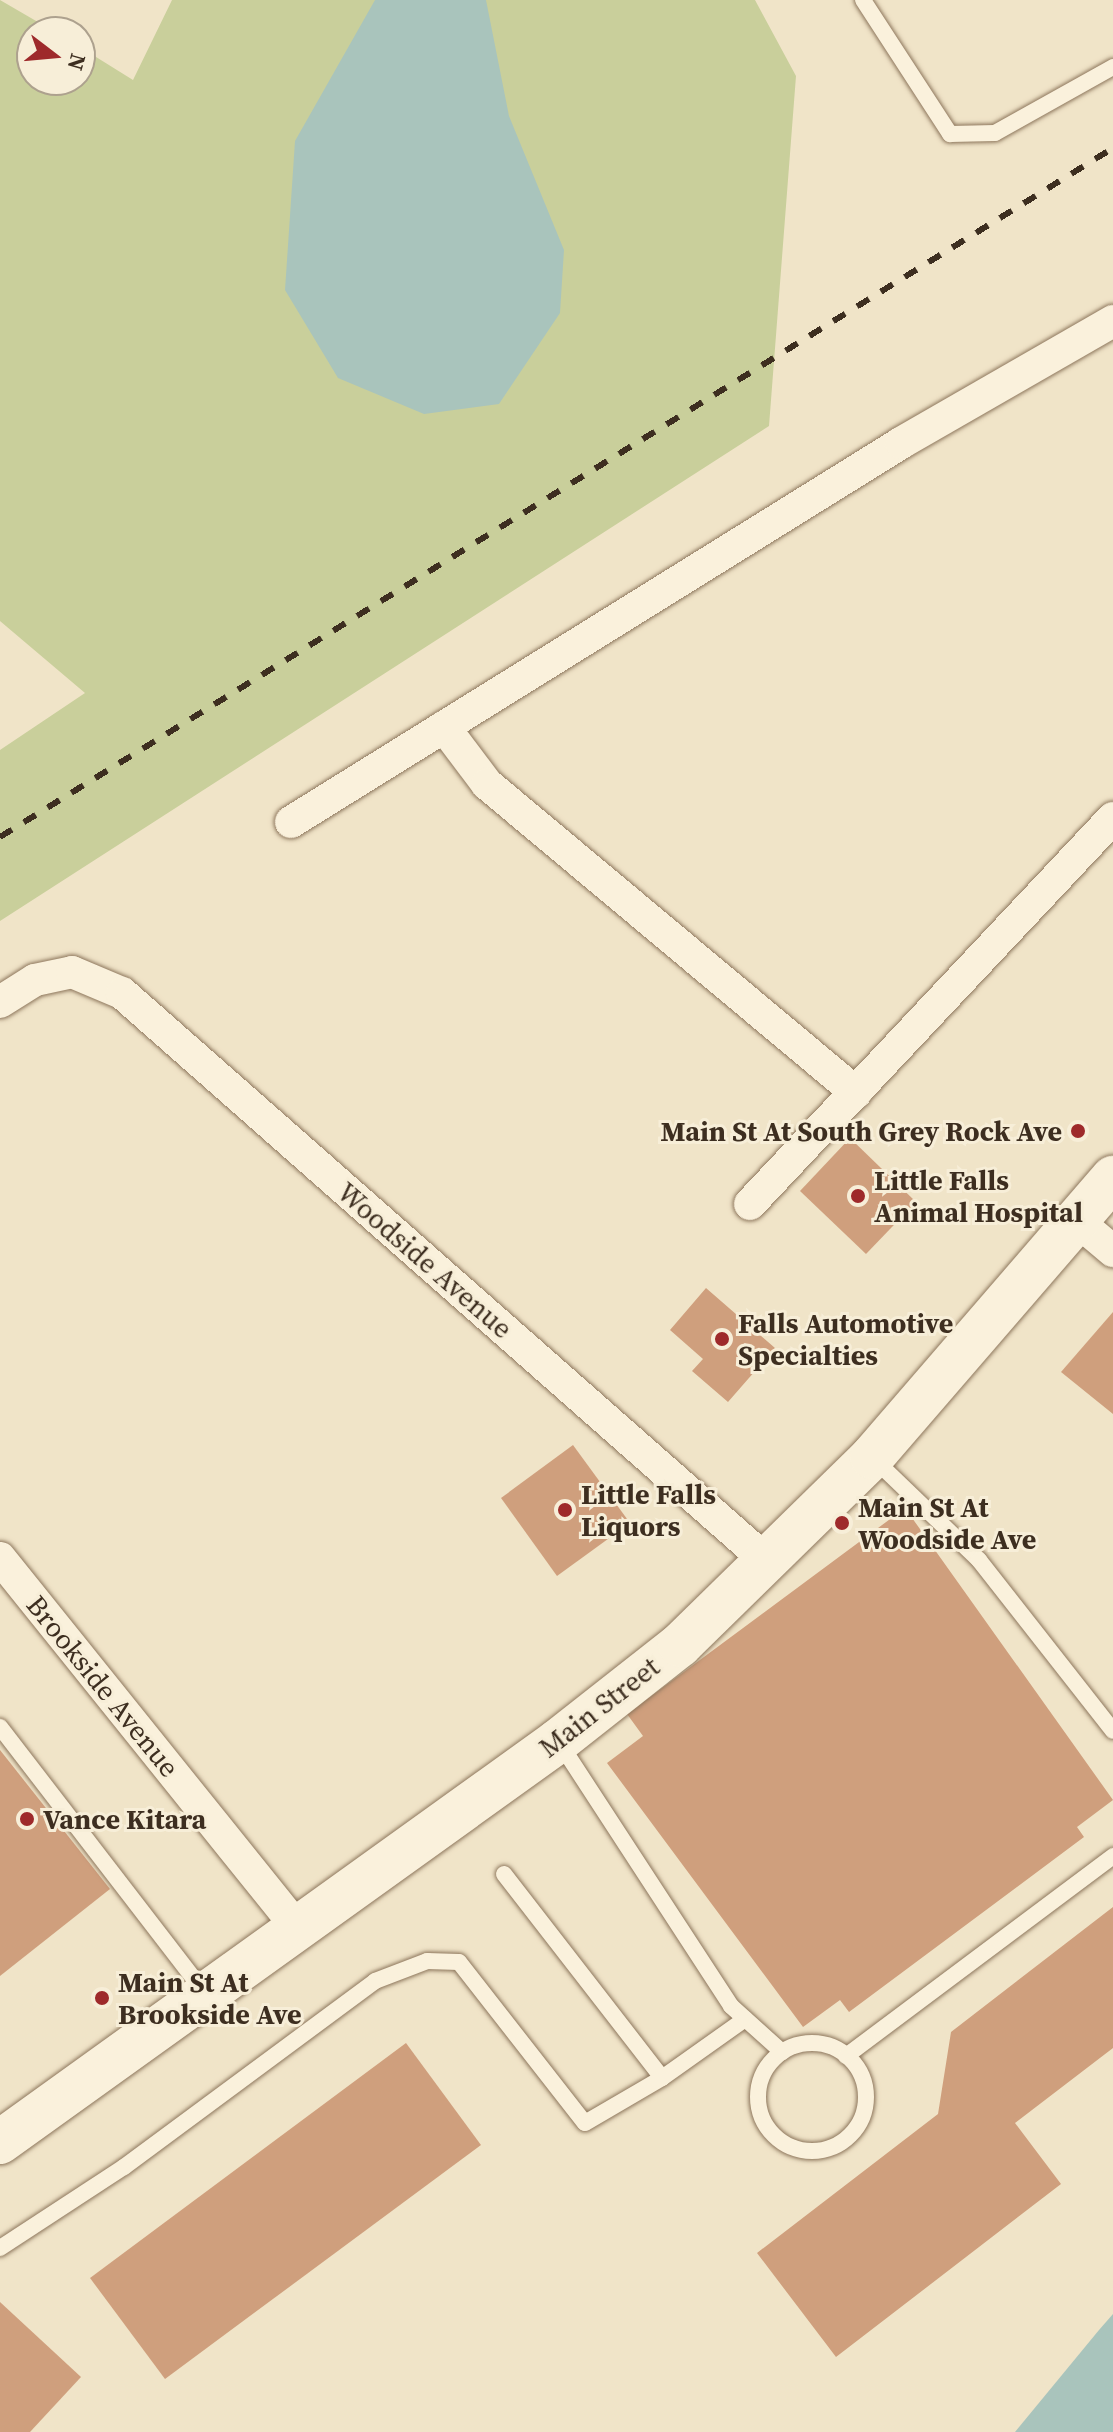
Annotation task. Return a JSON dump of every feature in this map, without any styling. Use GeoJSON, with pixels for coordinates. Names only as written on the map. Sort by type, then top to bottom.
{"type":"FeatureCollection","features":[{"type":"Feature","properties":{"kind":"main road","name":"Main Street"},"geometry":{"type":"LineString","coordinates":[[0,2142],[296,1926],[558,1741],[769,1563],[872,1457],[1113,1178]]}},
{"type":"Feature","properties":{"kind":"street"},"geometry":{"type":"LineString","coordinates":[[291,822],[901,443],[1113,321]]}},
{"type":"Feature","properties":{"kind":"street"},"geometry":{"type":"LineString","coordinates":[[444,727],[487,784],[856,1092]]}},
{"type":"Feature","properties":{"kind":"street"},"geometry":{"type":"LineString","coordinates":[[750,1204],[1113,818]]}},
{"type":"Feature","properties":{"kind":"street","name":"Woodside Avenue"},"geometry":{"type":"LineString","coordinates":[[0,1002],[35,980],[72,972],[122,993],[769,1563]]}},
{"type":"Feature","properties":{"kind":"street"},"geometry":{"type":"LineString","coordinates":[[1075,1219],[1113,1251]]}},
{"type":"Feature","properties":{"kind":"street","name":"Brookside Avenue"},"geometry":{"type":"LineString","coordinates":[[0,1558],[296,1926]]}},
{"type":"Feature","properties":{"kind":"lane"},"geometry":{"type":"LineString","coordinates":[[863,0],[950,134],[995,133],[1113,67]]}},
{"type":"Feature","properties":{"kind":"lane"},"geometry":{"type":"LineString","coordinates":[[872,1457],[962,1540],[1113,1731]]}},
{"type":"Feature","properties":{"kind":"lane"},"geometry":{"type":"LineString","coordinates":[[0,1727],[205,1993]]}},
{"type":"Feature","properties":{"kind":"lane"},"geometry":{"type":"LineString","coordinates":[[558,1741],[745,2019],[782,2052]]}},
{"type":"Feature","properties":{"kind":"lane"},"geometry":{"type":"LineString","coordinates":[[846,2056],[1113,1856]]}},
{"type":"Feature","properties":{"kind":"lane"},"geometry":{"type":"LineString","coordinates":[[504,1874],[662,2078]]}},
{"type":"Feature","properties":{"kind":"lane"},"geometry":{"type":"LineString","coordinates":[[0,2248],[100,2185],[375,1981],[427,1961],[459,1962],[585,2123],[662,2078],[745,2019]]}},
{"type":"Feature","properties":{"kind":"lane"},"geometry":{"type":"LineString","coordinates":[[815,2043],[846,2056],[864,2084],[862,2118],[839,2144],[803,2151],[772,2133],[758,2100],[760,2081],[782,2052],[815,2043]]}},
{"type":"Feature","properties":{"kind":"green space"},"geometry":{"type":"Polygon","coordinates":[[[0,0],[28,16],[16,16],[16,96],[96,96],[96,57],[133,80],[172,0],[755,0],[796,76],[769,426],[0,921],[0,750],[85,693],[0,621],[0,0]]]}},
{"type":"Feature","properties":{"kind":"water"},"geometry":{"type":"Polygon","coordinates":[[[375,0],[486,0],[509,116],[564,250],[560,313],[499,404],[424,414],[338,378],[285,290],[295,141],[375,0]]]}},
{"type":"Feature","properties":{"kind":"water"},"geometry":{"type":"Polygon","coordinates":[[[1113,2314],[1113,2432],[1015,2432],[1099,2330],[1113,2314]]]}},
{"type":"Feature","properties":{"kind":"building","name":"Little Falls Animal Hospital"},"geometry":{"type":"Polygon","coordinates":[[[850,1138],[916,1202],[866,1254],[800,1191],[850,1138]]]}},
{"type":"Feature","properties":{"kind":"building","name":"Falls Automotive Specialties"},"geometry":{"type":"Polygon","coordinates":[[[706,1288],[775,1348],[728,1402],[692,1371],[703,1359],[670,1330],[706,1288]]]}},
{"type":"Feature","properties":{"kind":"building"},"geometry":{"type":"Polygon","coordinates":[[[1113,1312],[1113,1414],[1061,1372],[1113,1312]]]}},
{"type":"Feature","properties":{"kind":"building","name":"Little Falls Liquors"},"geometry":{"type":"Polygon","coordinates":[[[573,1445],[630,1523],[557,1576],[501,1498],[573,1445]]]}},
{"type":"Feature","properties":{"kind":"building"},"geometry":{"type":"Polygon","coordinates":[[[905,1508],[1113,1800],[1077,1827],[1084,1837],[849,2012],[840,2000],[803,2027],[607,1763],[643,1736],[627,1714],[905,1508]]]}},
{"type":"Feature","properties":{"kind":"building","name":"Vance Kitara"},"geometry":{"type":"Polygon","coordinates":[[[0,1750],[110,1889],[0,1976],[0,1750]]]}},
{"type":"Feature","properties":{"kind":"building"},"geometry":{"type":"Polygon","coordinates":[[[1113,1907],[1113,2048],[1015,2123],[1061,2184],[836,2357],[757,2253],[938,2114],[951,2032],[1113,1907]]]}},
{"type":"Feature","properties":{"kind":"building"},"geometry":{"type":"Polygon","coordinates":[[[406,2043],[481,2145],[165,2379],[90,2278],[406,2043]]]}},
{"type":"Feature","properties":{"kind":"building"},"geometry":{"type":"Polygon","coordinates":[[[0,2302],[81,2377],[30,2432],[0,2432],[0,2302]]]}},
{"type":"Feature","properties":{"kind":"railway"},"geometry":{"type":"LineString","coordinates":[[0,837],[1113,148]]}},
{"type":"Feature","properties":{"kind":"place","name":"Main St At South Grey Rock Ave"},"geometry":{"type":"Point","coordinates":[1078,1131]}},
{"type":"Feature","properties":{"kind":"place","name":"Little Falls Animal Hospital"},"geometry":{"type":"Point","coordinates":[858,1196]}},
{"type":"Feature","properties":{"kind":"place","name":"Falls Automotive Specialties"},"geometry":{"type":"Point","coordinates":[722,1339]}},
{"type":"Feature","properties":{"kind":"place","name":"Little Falls Liquors"},"geometry":{"type":"Point","coordinates":[565,1510]}},
{"type":"Feature","properties":{"kind":"place","name":"Main St At Woodside Ave"},"geometry":{"type":"Point","coordinates":[842,1523]}},
{"type":"Feature","properties":{"kind":"place","name":"Vance Kitara"},"geometry":{"type":"Point","coordinates":[27,1819]}},
{"type":"Feature","properties":{"kind":"place","name":"Main St At Brookside Ave"},"geometry":{"type":"Point","coordinates":[102,1998]}}]}
